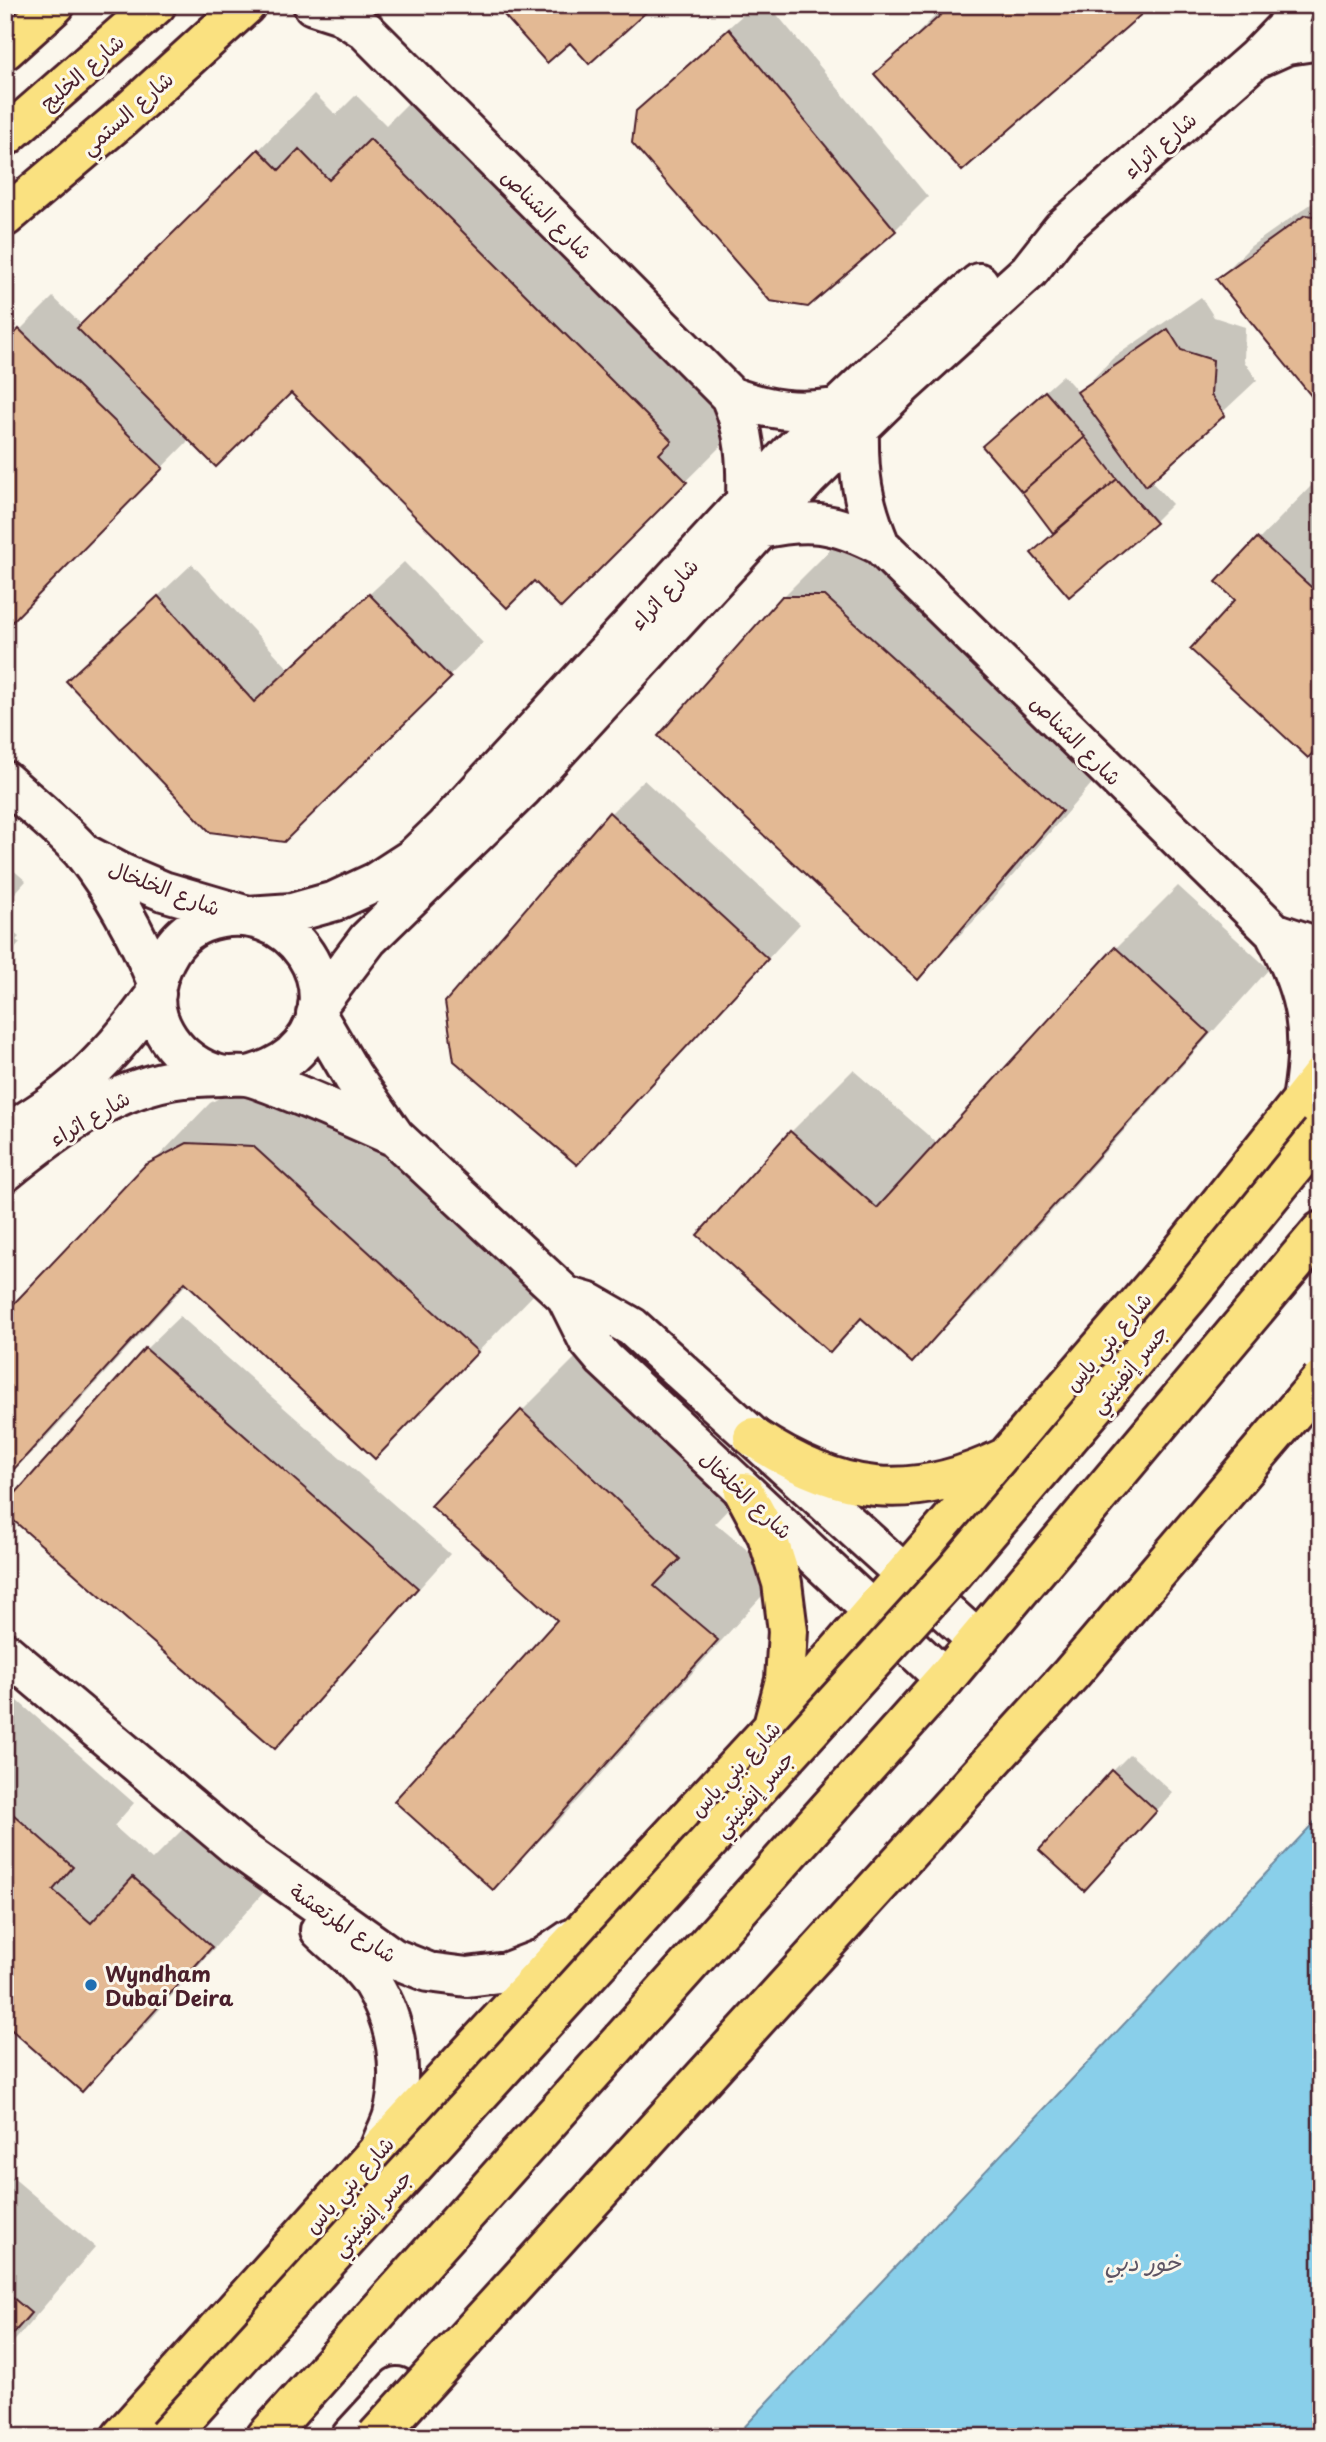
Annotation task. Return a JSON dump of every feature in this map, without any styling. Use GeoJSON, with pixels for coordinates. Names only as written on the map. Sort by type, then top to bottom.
{"type":"FeatureCollection","features":[{"type":"Feature","properties":{"kind":"main road"},"geometry":{"type":"LineString","coordinates":[[5,50],[55,5]]}},
{"type":"Feature","properties":{"kind":"main road","name":"شارع الخليج"},"geometry":{"type":"LineString","coordinates":[[5,137],[156,5]]}},
{"type":"Feature","properties":{"kind":"main road","name":"شارع الستمي"},"geometry":{"type":"LineString","coordinates":[[5,217],[248,6]]}},
{"type":"Feature","properties":{"kind":"main road","name":"شارع بني ياس"},"geometry":{"type":"LineString","coordinates":[[121,2437],[379,2150],[772,1728],[1159,1280],[1311,1088]]}},
{"type":"Feature","properties":{"kind":"main road","name":"جسر إنفينيتي"},"geometry":{"type":"LineString","coordinates":[[167,2437],[956,1571],[1188,1297],[1321,1133]]}},
{"type":"Feature","properties":{"kind":"main road"},"geometry":{"type":"LineString","coordinates":[[266,2437],[945,1679],[1321,1231]]}},
{"type":"Feature","properties":{"kind":"main road"},"geometry":{"type":"LineString","coordinates":[[376,2437],[1071,1674],[1321,1382]]}},
{"type":"Feature","properties":{"kind":"main road"},"geometry":{"type":"LineString","coordinates":[[753,1437],[785,1459],[821,1475],[859,1484],[898,1487],[937,1483],[975,1472],[1010,1455]]}},
{"type":"Feature","properties":{"kind":"main road"},"geometry":{"type":"LineString","coordinates":[[744,1492],[767,1535],[782,1583],[788,1631],[785,1680],[772,1728]]}},
{"type":"Feature","properties":{"kind":"street","name":"شارع الشناص"},"geometry":{"type":"LineString","coordinates":[[313,5],[362,17],[730,396],[741,420],[753,515],[790,523],[822,524],[852,531],[880,545],[1273,932],[1291,963],[1303,997],[1311,1088]]}},
{"type":"Feature","properties":{"kind":"street","name":"شارع اثراء"},"geometry":{"type":"LineString","coordinates":[[317,1009],[368,939],[522,789],[753,515],[848,417],[1029,271],[1062,229],[1256,58],[1284,29],[1297,5]]}},
{"type":"Feature","properties":{"kind":"street","name":"شارع اثراء"},"geometry":{"type":"LineString","coordinates":[[1256,58],[1287,45],[1321,40]]}},
{"type":"Feature","properties":{"kind":"street","name":"شارع الشناص"},"geometry":{"type":"LineString","coordinates":[[730,396],[756,406],[783,411],[848,417],[861,488],[880,545]]}},
{"type":"Feature","properties":{"kind":"street","name":"شارع اثراء"},"geometry":{"type":"LineString","coordinates":[[248,916],[292,913],[335,901],[376,882],[413,858],[654,602],[753,515]]}},
{"type":"Feature","properties":{"kind":"street","name":"شارع الخلخال"},"geometry":{"type":"LineString","coordinates":[[5,781],[83,853],[125,915],[142,948],[156,988]]}},
{"type":"Feature","properties":{"kind":"street","name":"شارع الخلخال"},"geometry":{"type":"LineString","coordinates":[[83,853],[163,891],[248,916]]}},
{"type":"Feature","properties":{"kind":"street"},"geometry":{"type":"LineString","coordinates":[[248,916],[272,923],[292,937],[308,957],[316,979],[317,1009],[307,1036],[292,1055],[272,1069],[236,1076],[200,1068],[182,1056],[167,1038],[159,1017],[156,988],[165,959],[179,939],[200,924],[223,917],[248,916]]}},
{"type":"Feature","properties":{"kind":"street","name":"شارع الشناص"},"geometry":{"type":"LineString","coordinates":[[1273,932],[1321,947]]}},
{"type":"Feature","properties":{"kind":"street","name":"شارع اثراء"},"geometry":{"type":"LineString","coordinates":[[5,1136],[55,1102],[110,1053],[156,988]]}},
{"type":"Feature","properties":{"kind":"street","name":"شارع الخلخال"},"geometry":{"type":"LineString","coordinates":[[317,1009],[353,1077],[395,1138],[566,1296],[589,1340],[604,1359],[945,1679]]}},
{"type":"Feature","properties":{"kind":"street","name":"شارع اثراء"},"geometry":{"type":"LineString","coordinates":[[5,1172],[30,1151],[105,1103],[143,1087],[169,1081],[236,1076]]}},
{"type":"Feature","properties":{"kind":"street","name":"شارع الخلخال"},"geometry":{"type":"LineString","coordinates":[[236,1076],[395,1138]]}},
{"type":"Feature","properties":{"kind":"street","name":"شارع الخلخال"},"geometry":{"type":"LineString","coordinates":[[566,1296],[590,1304],[632,1327],[977,1640]]}},
{"type":"Feature","properties":{"kind":"street"},"geometry":{"type":"LineString","coordinates":[[351,2437],[888,1859],[1321,1382]]}},
{"type":"Feature","properties":{"kind":"street","name":"شارع المرتعشة"},"geometry":{"type":"LineString","coordinates":[[5,1653],[237,1847],[393,1958],[428,1972],[467,1977],[507,1972],[543,1958],[576,1936]]}},
{"type":"Feature","properties":{"kind":"street","name":"شارع المرتعشة"},"geometry":{"type":"LineString","coordinates":[[237,1847],[372,1982],[386,2008],[396,2043],[399,2079],[393,2116],[379,2150]]}},
{"type":"Feature","properties":{"kind":"water","name":"خور دبي"},"geometry":{"type":"Polygon","coordinates":[[[1321,1815],[1321,2437],[735,2437],[1321,1815]]]}},
{"type":"Feature","properties":{"kind":"building"},"geometry":{"type":"Polygon","coordinates":[[[495,5],[654,5],[589,64],[570,43],[547,63],[495,5]]]}},
{"type":"Feature","properties":{"kind":"building"},"geometry":{"type":"Polygon","coordinates":[[[952,5],[1152,5],[962,171],[874,74],[952,5]]]}},
{"type":"Feature","properties":{"kind":"building"},"geometry":{"type":"Polygon","coordinates":[[[729,29],[896,231],[808,307],[770,301],[632,143],[636,111],[729,29]]]}},
{"type":"Feature","properties":{"kind":"building"},"geometry":{"type":"Polygon","coordinates":[[[370,139],[672,441],[659,454],[687,482],[561,608],[534,581],[507,608],[291,393],[216,467],[77,328],[258,149],[279,170],[299,149],[329,180],[370,139]]]}},
{"type":"Feature","properties":{"kind":"building"},"geometry":{"type":"Polygon","coordinates":[[[1305,215],[1321,217],[1321,408],[1216,279],[1305,215]]]}},
{"type":"Feature","properties":{"kind":"building"},"geometry":{"type":"Polygon","coordinates":[[[19,329],[163,468],[6,628],[5,343],[19,329]]]}},
{"type":"Feature","properties":{"kind":"building"},"geometry":{"type":"Polygon","coordinates":[[[1168,329],[1181,350],[1213,360],[1211,395],[1225,415],[1146,486],[1077,392],[1168,329]]]}},
{"type":"Feature","properties":{"kind":"building"},"geometry":{"type":"Polygon","coordinates":[[[1045,391],[1085,437],[1022,492],[982,446],[1045,391]]]}},
{"type":"Feature","properties":{"kind":"building"},"geometry":{"type":"Polygon","coordinates":[[[1085,437],[1117,479],[1053,533],[1022,492],[1085,437]]]}},
{"type":"Feature","properties":{"kind":"building"},"geometry":{"type":"Polygon","coordinates":[[[1117,479],[1156,523],[1069,597],[1031,553],[1117,479]]]}},
{"type":"Feature","properties":{"kind":"building"},"geometry":{"type":"Polygon","coordinates":[[[1257,538],[1321,596],[1321,744],[1308,758],[1190,649],[1235,600],[1216,582],[1257,538]]]}},
{"type":"Feature","properties":{"kind":"building"},"geometry":{"type":"Polygon","coordinates":[[[369,594],[451,678],[284,842],[210,832],[66,681],[158,596],[254,702],[369,594]]]}},
{"type":"Feature","properties":{"kind":"building"},"geometry":{"type":"Polygon","coordinates":[[[782,596],[825,596],[1062,811],[918,980],[658,736],[782,596]]]}},
{"type":"Feature","properties":{"kind":"building"},"geometry":{"type":"Polygon","coordinates":[[[609,812],[768,959],[577,1165],[454,1061],[445,1002],[609,812]]]}},
{"type":"Feature","properties":{"kind":"building"},"geometry":{"type":"Polygon","coordinates":[[[1115,947],[1209,1033],[912,1363],[861,1318],[830,1353],[697,1235],[790,1131],[877,1208],[1115,947]]]}},
{"type":"Feature","properties":{"kind":"building"},"geometry":{"type":"Polygon","coordinates":[[[187,1143],[253,1146],[478,1352],[375,1459],[185,1282],[5,1479],[5,1313],[145,1165],[187,1143]]]}},
{"type":"Feature","properties":{"kind":"building"},"geometry":{"type":"Polygon","coordinates":[[[145,1348],[418,1588],[275,1749],[5,1513],[5,1505],[145,1348]]]}},
{"type":"Feature","properties":{"kind":"building"},"geometry":{"type":"Polygon","coordinates":[[[521,1410],[680,1559],[654,1586],[718,1640],[493,1890],[394,1801],[557,1620],[431,1506],[521,1410]]]}},
{"type":"Feature","properties":{"kind":"building"},"geometry":{"type":"Polygon","coordinates":[[[1112,1770],[1157,1811],[1084,1891],[1039,1850],[1112,1770]]]}},
{"type":"Feature","properties":{"kind":"building","name":"Wyndham Dubai Deira"},"geometry":{"type":"Polygon","coordinates":[[[5,1807],[73,1867],[53,1890],[91,1923],[133,1877],[212,1947],[82,2092],[5,2024],[5,1807]]]}},
{"type":"Feature","properties":{"kind":"building"},"geometry":{"type":"Polygon","coordinates":[[[5,2291],[31,2313],[5,2343],[5,2291]]]}},
{"type":"Feature","properties":{"kind":"place","name":"Wyndham Dubai Deira"},"geometry":{"type":"Point","coordinates":[91,1985]}}]}
